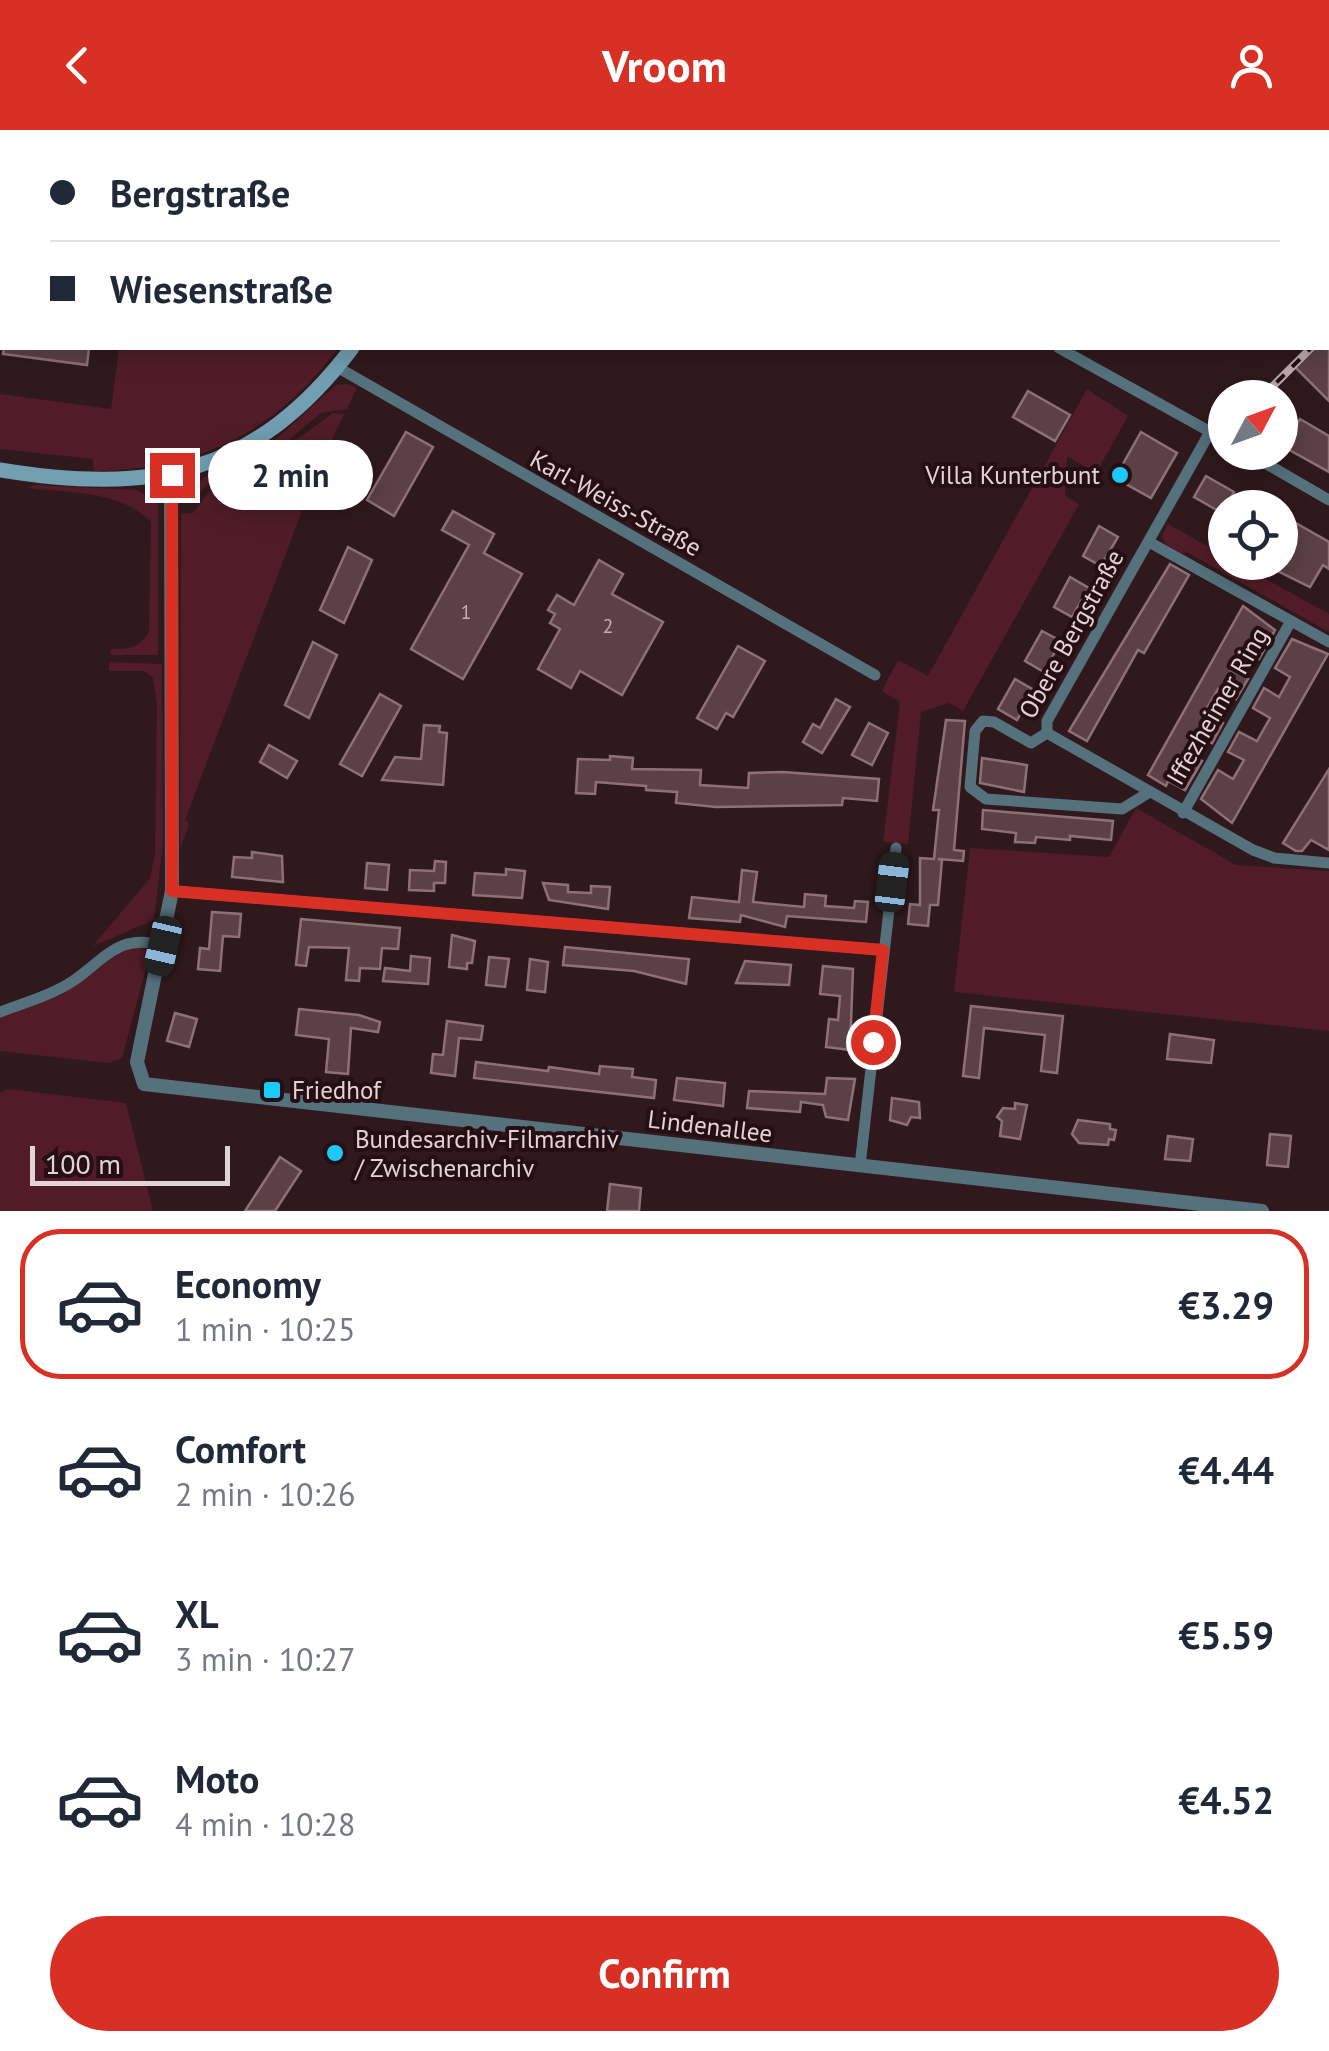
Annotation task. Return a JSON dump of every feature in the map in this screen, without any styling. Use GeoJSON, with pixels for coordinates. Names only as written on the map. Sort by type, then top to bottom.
{"type":"FeatureCollection","features":[{"type":"Feature","properties":{"kind":"main road"},"geometry":{"type":"LineString","coordinates":[[0,470],[99,480],[172,475],[199,468],[256,440],[307,400],[350,350]]}},
{"type":"Feature","properties":{"kind":"street"},"geometry":{"type":"LineString","coordinates":[[1063,350],[1208,431]]}},
{"type":"Feature","properties":{"kind":"street","name":"Karl-Weiss-Straße"},"geometry":{"type":"LineString","coordinates":[[337,367],[404,410],[875,675]]}},
{"type":"Feature","properties":{"kind":"street","name":"Obere Bergstraße"},"geometry":{"type":"LineString","coordinates":[[1148,794],[1122,809],[975,794],[970,787],[975,730],[983,721],[994,722],[1031,743],[1046,732],[1047,721],[1208,436]]}},
{"type":"Feature","properties":{"kind":"street"},"geometry":{"type":"LineString","coordinates":[[1277,470],[1329,500]]}},
{"type":"Feature","properties":{"kind":"street"},"geometry":{"type":"LineString","coordinates":[[0,1012],[75,980],[111,948],[141,940],[163,946],[172,891],[172,475]]}},
{"type":"Feature","properties":{"kind":"street","name":"Iffezheimer Ring"},"geometry":{"type":"LineString","coordinates":[[1149,542],[1329,642]]}},
{"type":"Feature","properties":{"kind":"street","name":"Iffezheimer Ring"},"geometry":{"type":"LineString","coordinates":[[1183,813],[1292,621]]}},
{"type":"Feature","properties":{"kind":"street","name":"Iffezheimer Ring"},"geometry":{"type":"LineString","coordinates":[[1046,732],[1148,794],[1274,858],[1329,863]]}},
{"type":"Feature","properties":{"kind":"street"},"geometry":{"type":"LineString","coordinates":[[860,1166],[896,848]]}},
{"type":"Feature","properties":{"kind":"street"},"geometry":{"type":"LineString","coordinates":[[172,891],[883,950]]}},
{"type":"Feature","properties":{"kind":"street","name":"Lindenallee"},"geometry":{"type":"LineString","coordinates":[[163,946],[137,1062],[139,1077],[152,1086],[1262,1211]]}},
{"type":"Feature","properties":{"kind":"shaded area"},"geometry":{"type":"Polygon","coordinates":[[[119,350],[336,350],[314,378],[261,424],[201,454],[132,469],[94,471],[93,459],[0,449],[0,394],[111,409],[119,350]]]}},
{"type":"Feature","properties":{"kind":"shaded area"},"geometry":{"type":"Polygon","coordinates":[[[336,385],[357,388],[347,409],[321,413],[280,447],[210,483],[184,505],[203,478],[274,441],[336,385]]]}},
{"type":"Feature","properties":{"kind":"shaded area"},"geometry":{"type":"Polygon","coordinates":[[[1087,389],[1128,416],[1096,473],[1067,456],[1065,496],[1079,504],[963,711],[949,703],[921,712],[908,844],[883,842],[900,702],[882,691],[898,660],[928,676],[1087,389]]]}},
{"type":"Feature","properties":{"kind":"shaded area"},"geometry":{"type":"Polygon","coordinates":[[[333,413],[344,414],[311,487],[185,820],[189,824],[180,849],[181,514],[193,513],[211,489],[275,455],[333,413]]]}},
{"type":"Feature","properties":{"kind":"shaded area"},"geometry":{"type":"Polygon","coordinates":[[[36,485],[136,490],[158,501],[158,655],[111,655],[110,649],[133,647],[149,631],[151,522],[109,498],[27,488],[36,485]]]}},
{"type":"Feature","properties":{"kind":"shaded area"},"geometry":{"type":"Polygon","coordinates":[[[1168,524],[1208,546],[1208,564],[1165,544],[1162,535],[1168,524]]]}},
{"type":"Feature","properties":{"kind":"shaded area"},"geometry":{"type":"Polygon","coordinates":[[[1237,580],[1268,580],[1329,614],[1329,632],[1237,580]]]}},
{"type":"Feature","properties":{"kind":"shaded area"},"geometry":{"type":"Polygon","coordinates":[[[109,662],[162,664],[163,842],[154,920],[93,946],[150,878],[155,854],[157,704],[153,678],[144,671],[109,671],[109,662]]]}},
{"type":"Feature","properties":{"kind":"shaded area"},"geometry":{"type":"Polygon","coordinates":[[[1136,808],[1236,865],[1329,871],[1329,1031],[954,992],[970,848],[1109,857],[1136,808]]]}},
{"type":"Feature","properties":{"kind":"shaded area"},"geometry":{"type":"Polygon","coordinates":[[[127,948],[143,948],[150,953],[122,1058],[109,1063],[0,1051],[0,1018],[61,995],[127,948]]]}},
{"type":"Feature","properties":{"kind":"shaded area"},"geometry":{"type":"Polygon","coordinates":[[[8,1089],[126,1103],[153,1211],[0,1211],[0,1093],[8,1089]]]}},
{"type":"Feature","properties":{"kind":"building"},"geometry":{"type":"Polygon","coordinates":[[[4,350],[89,350],[87,365],[3,354],[4,350]]]}},
{"type":"Feature","properties":{"kind":"building"},"geometry":{"type":"Polygon","coordinates":[[[1311,350],[1329,350],[1329,401],[1294,366],[1311,350]]]}},
{"type":"Feature","properties":{"kind":"building"},"geometry":{"type":"Polygon","coordinates":[[[1028,391],[1070,415],[1055,441],[1013,417],[1028,391]]]}},
{"type":"Feature","properties":{"kind":"building"},"geometry":{"type":"Polygon","coordinates":[[[1300,419],[1329,436],[1329,472],[1298,455],[1300,419]]]}},
{"type":"Feature","properties":{"kind":"building"},"geometry":{"type":"Polygon","coordinates":[[[406,432],[433,447],[394,516],[367,500],[406,432]]]}},
{"type":"Feature","properties":{"kind":"building"},"geometry":{"type":"Polygon","coordinates":[[[1141,432],[1177,453],[1151,498],[1115,478],[1141,432]]]}},
{"type":"Feature","properties":{"kind":"building"},"geometry":{"type":"Polygon","coordinates":[[[1206,476],[1230,490],[1208,490],[1208,505],[1194,497],[1206,476]]]}},
{"type":"Feature","properties":{"kind":"building"},"geometry":{"type":"Polygon","coordinates":[[[453,511],[494,534],[484,553],[522,574],[463,679],[411,649],[469,545],[442,530],[453,511]]]}},
{"type":"Feature","properties":{"kind":"building"},"geometry":{"type":"Polygon","coordinates":[[[1298,524],[1329,542],[1329,569],[1323,565],[1310,587],[1296,580],[1298,524]]]}},
{"type":"Feature","properties":{"kind":"building"},"geometry":{"type":"Polygon","coordinates":[[[1099,526],[1118,537],[1101,566],[1083,556],[1099,526]]]}},
{"type":"Feature","properties":{"kind":"building"},"geometry":{"type":"Polygon","coordinates":[[[348,547],[372,560],[344,623],[320,610],[348,547]]]}},
{"type":"Feature","properties":{"kind":"building"},"geometry":{"type":"Polygon","coordinates":[[[599,560],[623,574],[612,594],[663,622],[622,695],[580,671],[571,688],[538,669],[560,629],[550,623],[555,614],[548,610],[557,595],[574,605],[599,560]]]}},
{"type":"Feature","properties":{"kind":"building"},"geometry":{"type":"Polygon","coordinates":[[[1170,564],[1189,575],[1144,653],[1138,650],[1087,741],[1069,731],[1170,564]]]}},
{"type":"Feature","properties":{"kind":"building"},"geometry":{"type":"Polygon","coordinates":[[[1070,577],[1089,588],[1072,617],[1054,607],[1070,577]]]}},
{"type":"Feature","properties":{"kind":"building"},"geometry":{"type":"Polygon","coordinates":[[[1243,606],[1275,630],[1259,659],[1242,650],[1231,670],[1248,679],[1236,699],[1218,689],[1207,708],[1205,712],[1223,723],[1212,743],[1195,734],[1185,752],[1202,761],[1185,790],[1168,781],[1166,786],[1148,775],[1243,606]]]}},
{"type":"Feature","properties":{"kind":"building"},"geometry":{"type":"Polygon","coordinates":[[[1042,631],[1061,641],[1044,672],[1025,661],[1042,631]]]}},
{"type":"Feature","properties":{"kind":"building"},"geometry":{"type":"Polygon","coordinates":[[[1292,639],[1328,654],[1232,823],[1201,799],[1218,770],[1233,779],[1244,760],[1228,752],[1239,732],[1257,741],[1270,718],[1253,708],[1264,688],[1279,697],[1290,677],[1275,668],[1292,639]]]}},
{"type":"Feature","properties":{"kind":"building"},"geometry":{"type":"Polygon","coordinates":[[[313,642],[337,655],[309,718],[285,705],[313,642]]]}},
{"type":"Feature","properties":{"kind":"building"},"geometry":{"type":"Polygon","coordinates":[[[738,646],[765,661],[733,717],[726,713],[717,729],[697,718],[738,646]]]}},
{"type":"Feature","properties":{"kind":"building"},"geometry":{"type":"Polygon","coordinates":[[[1015,679],[1034,690],[1017,720],[998,709],[1015,679]]]}},
{"type":"Feature","properties":{"kind":"building"},"geometry":{"type":"Polygon","coordinates":[[[380,694],[401,706],[362,776],[340,764],[380,694]]]}},
{"type":"Feature","properties":{"kind":"building"},"geometry":{"type":"Polygon","coordinates":[[[836,699],[850,707],[822,753],[803,742],[813,724],[820,728],[836,699]]]}},
{"type":"Feature","properties":{"kind":"building"},"geometry":{"type":"Polygon","coordinates":[[[946,720],[965,721],[954,850],[964,851],[963,861],[938,859],[942,860],[938,905],[930,905],[928,926],[908,924],[910,904],[920,905],[920,858],[934,859],[939,810],[933,810],[946,720]]]}},
{"type":"Feature","properties":{"kind":"building"},"geometry":{"type":"Polygon","coordinates":[[[869,723],[888,733],[872,765],[852,755],[869,723]]]}},
{"type":"Feature","properties":{"kind":"building"},"geometry":{"type":"Polygon","coordinates":[[[424,725],[440,726],[439,732],[447,733],[443,785],[382,780],[395,757],[421,759],[424,725]]]}},
{"type":"Feature","properties":{"kind":"building"},"geometry":{"type":"Polygon","coordinates":[[[269,745],[297,761],[287,778],[260,762],[269,745]]]}},
{"type":"Feature","properties":{"kind":"building"},"geometry":{"type":"Polygon","coordinates":[[[610,756],[633,758],[632,769],[701,770],[700,785],[748,788],[749,773],[879,779],[877,801],[843,798],[842,805],[716,807],[676,803],[677,792],[596,782],[595,794],[576,793],[578,759],[610,760],[610,756]]]}},
{"type":"Feature","properties":{"kind":"building"},"geometry":{"type":"Polygon","coordinates":[[[982,758],[1027,765],[1024,792],[980,783],[982,758]]]}},
{"type":"Feature","properties":{"kind":"building"},"geometry":{"type":"Polygon","coordinates":[[[1329,769],[1329,850],[1311,840],[1302,851],[1296,851],[1283,843],[1329,769]]]}},
{"type":"Feature","properties":{"kind":"building"},"geometry":{"type":"Polygon","coordinates":[[[983,810],[1113,821],[1111,840],[1070,836],[1070,840],[1036,837],[1035,843],[1015,842],[1016,833],[982,829],[983,810]]]}},
{"type":"Feature","properties":{"kind":"building"},"geometry":{"type":"Polygon","coordinates":[[[252,852],[282,856],[283,882],[232,877],[234,857],[252,858],[252,852]]]}},
{"type":"Feature","properties":{"kind":"building"},"geometry":{"type":"Polygon","coordinates":[[[435,861],[446,862],[445,883],[434,883],[434,891],[409,890],[410,870],[434,871],[435,861]]]}},
{"type":"Feature","properties":{"kind":"building"},"geometry":{"type":"Polygon","coordinates":[[[367,863],[389,865],[387,890],[365,888],[367,863]]]}},
{"type":"Feature","properties":{"kind":"building"},"geometry":{"type":"Polygon","coordinates":[[[506,869],[525,871],[522,898],[473,895],[475,873],[506,875],[506,869]]]}},
{"type":"Feature","properties":{"kind":"building"},"geometry":{"type":"Polygon","coordinates":[[[742,870],[757,872],[753,902],[804,907],[805,894],[826,896],[825,906],[854,908],[855,901],[868,902],[866,922],[787,916],[785,927],[741,915],[740,922],[689,918],[692,897],[739,902],[742,870]]]}},
{"type":"Feature","properties":{"kind":"building"},"geometry":{"type":"Polygon","coordinates":[[[543,883],[568,885],[568,892],[591,893],[591,886],[610,887],[608,909],[549,900],[543,883]]]}},
{"type":"Feature","properties":{"kind":"building"},"geometry":{"type":"Polygon","coordinates":[[[212,912],[241,914],[239,937],[223,936],[220,971],[198,969],[200,948],[209,949],[212,912]]]}},
{"type":"Feature","properties":{"kind":"building"},"geometry":{"type":"Polygon","coordinates":[[[301,919],[400,928],[398,949],[382,948],[380,969],[360,968],[359,981],[346,980],[349,948],[309,947],[306,966],[296,965],[301,919]]]}},
{"type":"Feature","properties":{"kind":"building"},"geometry":{"type":"Polygon","coordinates":[[[452,935],[475,941],[472,963],[467,963],[467,969],[449,967],[452,935]]]}},
{"type":"Feature","properties":{"kind":"building"},"geometry":{"type":"Polygon","coordinates":[[[565,947],[689,959],[686,984],[634,971],[563,965],[565,947]]]}},
{"type":"Feature","properties":{"kind":"building"},"geometry":{"type":"Polygon","coordinates":[[[411,956],[430,958],[428,984],[383,981],[385,968],[410,971],[411,956]]]}},
{"type":"Feature","properties":{"kind":"building"},"geometry":{"type":"Polygon","coordinates":[[[489,957],[509,959],[505,987],[486,985],[489,957]]]}},
{"type":"Feature","properties":{"kind":"building"},"geometry":{"type":"Polygon","coordinates":[[[530,959],[548,962],[545,992],[527,990],[530,959]]]}},
{"type":"Feature","properties":{"kind":"building"},"geometry":{"type":"Polygon","coordinates":[[[745,961],[791,965],[789,985],[736,983],[745,961]]]}},
{"type":"Feature","properties":{"kind":"building"},"geometry":{"type":"Polygon","coordinates":[[[823,966],[853,969],[850,1050],[826,1047],[829,1019],[838,1020],[840,996],[820,994],[823,966]]]}},
{"type":"Feature","properties":{"kind":"building"},"geometry":{"type":"Polygon","coordinates":[[[971,1006],[1063,1016],[1057,1073],[1041,1071],[1045,1035],[984,1028],[979,1078],[963,1076],[971,1006]]]}},
{"type":"Feature","properties":{"kind":"building"},"geometry":{"type":"Polygon","coordinates":[[[299,1009],[359,1015],[380,1022],[378,1032],[351,1028],[348,1074],[326,1072],[329,1039],[296,1035],[299,1009]]]}},
{"type":"Feature","properties":{"kind":"building"},"geometry":{"type":"Polygon","coordinates":[[[175,1013],[197,1019],[189,1047],[167,1041],[175,1013]]]}},
{"type":"Feature","properties":{"kind":"building"},"geometry":{"type":"Polygon","coordinates":[[[447,1021],[483,1026],[481,1040],[459,1038],[455,1076],[431,1073],[433,1054],[443,1055],[447,1021]]]}},
{"type":"Feature","properties":{"kind":"building"},"geometry":{"type":"Polygon","coordinates":[[[1170,1034],[1214,1040],[1211,1063],[1167,1059],[1170,1034]]]}},
{"type":"Feature","properties":{"kind":"building"},"geometry":{"type":"Polygon","coordinates":[[[476,1062],[599,1074],[600,1066],[633,1069],[632,1077],[656,1080],[654,1098],[474,1078],[476,1062]]]}},
{"type":"Feature","properties":{"kind":"building"},"geometry":{"type":"Polygon","coordinates":[[[677,1078],[725,1083],[723,1106],[674,1100],[677,1078]]]}},
{"type":"Feature","properties":{"kind":"building"},"geometry":{"type":"Polygon","coordinates":[[[827,1078],[855,1079],[848,1120],[826,1117],[823,1105],[801,1102],[800,1112],[747,1108],[749,1091],[825,1094],[827,1078]]]}},
{"type":"Feature","properties":{"kind":"building"},"geometry":{"type":"Polygon","coordinates":[[[892,1098],[919,1102],[920,1118],[911,1117],[907,1125],[890,1120],[892,1098]]]}},
{"type":"Feature","properties":{"kind":"building"},"geometry":{"type":"Polygon","coordinates":[[[1015,1103],[1027,1105],[1020,1139],[1000,1136],[1002,1121],[997,1117],[1003,1108],[1015,1109],[1015,1103]]]}},
{"type":"Feature","properties":{"kind":"building"},"geometry":{"type":"Polygon","coordinates":[[[1078,1120],[1110,1124],[1110,1129],[1116,1130],[1114,1140],[1109,1139],[1108,1145],[1079,1143],[1072,1134],[1078,1120]]]}},
{"type":"Feature","properties":{"kind":"building"},"geometry":{"type":"Polygon","coordinates":[[[1270,1134],[1291,1136],[1288,1167],[1267,1165],[1270,1134]]]}},
{"type":"Feature","properties":{"kind":"building"},"geometry":{"type":"Polygon","coordinates":[[[1168,1136],[1193,1139],[1190,1161],[1165,1159],[1168,1136]]]}},
{"type":"Feature","properties":{"kind":"building"},"geometry":{"type":"Polygon","coordinates":[[[280,1157],[301,1171],[275,1211],[245,1211],[280,1157]]]}},
{"type":"Feature","properties":{"kind":"building"},"geometry":{"type":"Polygon","coordinates":[[[610,1184],[641,1188],[639,1211],[607,1211],[610,1184]]]}},
{"type":"Feature","properties":{"kind":"railway"},"geometry":{"type":"LineString","coordinates":[[1279,380],[1309,350]]}},
{"type":"Feature","properties":{"kind":"place","name":"Villa Kunterbunt"},"geometry":{"type":"Point","coordinates":[1120,475]}},
{"type":"Feature","properties":{"kind":"place","name":"Friedhof"},"geometry":{"type":"Point","coordinates":[272,1090]}},
{"type":"Feature","properties":{"kind":"place","name":"Bundesarchiv-Filmarchiv / Zwischenarchiv"},"geometry":{"type":"Point","coordinates":[335,1153]}},
{"type":"Feature","properties":{"kind":"route"},"geometry":{"type":"LineString","coordinates":[[172,475],[172,891],[883,950],[873,1042]]}}]}
